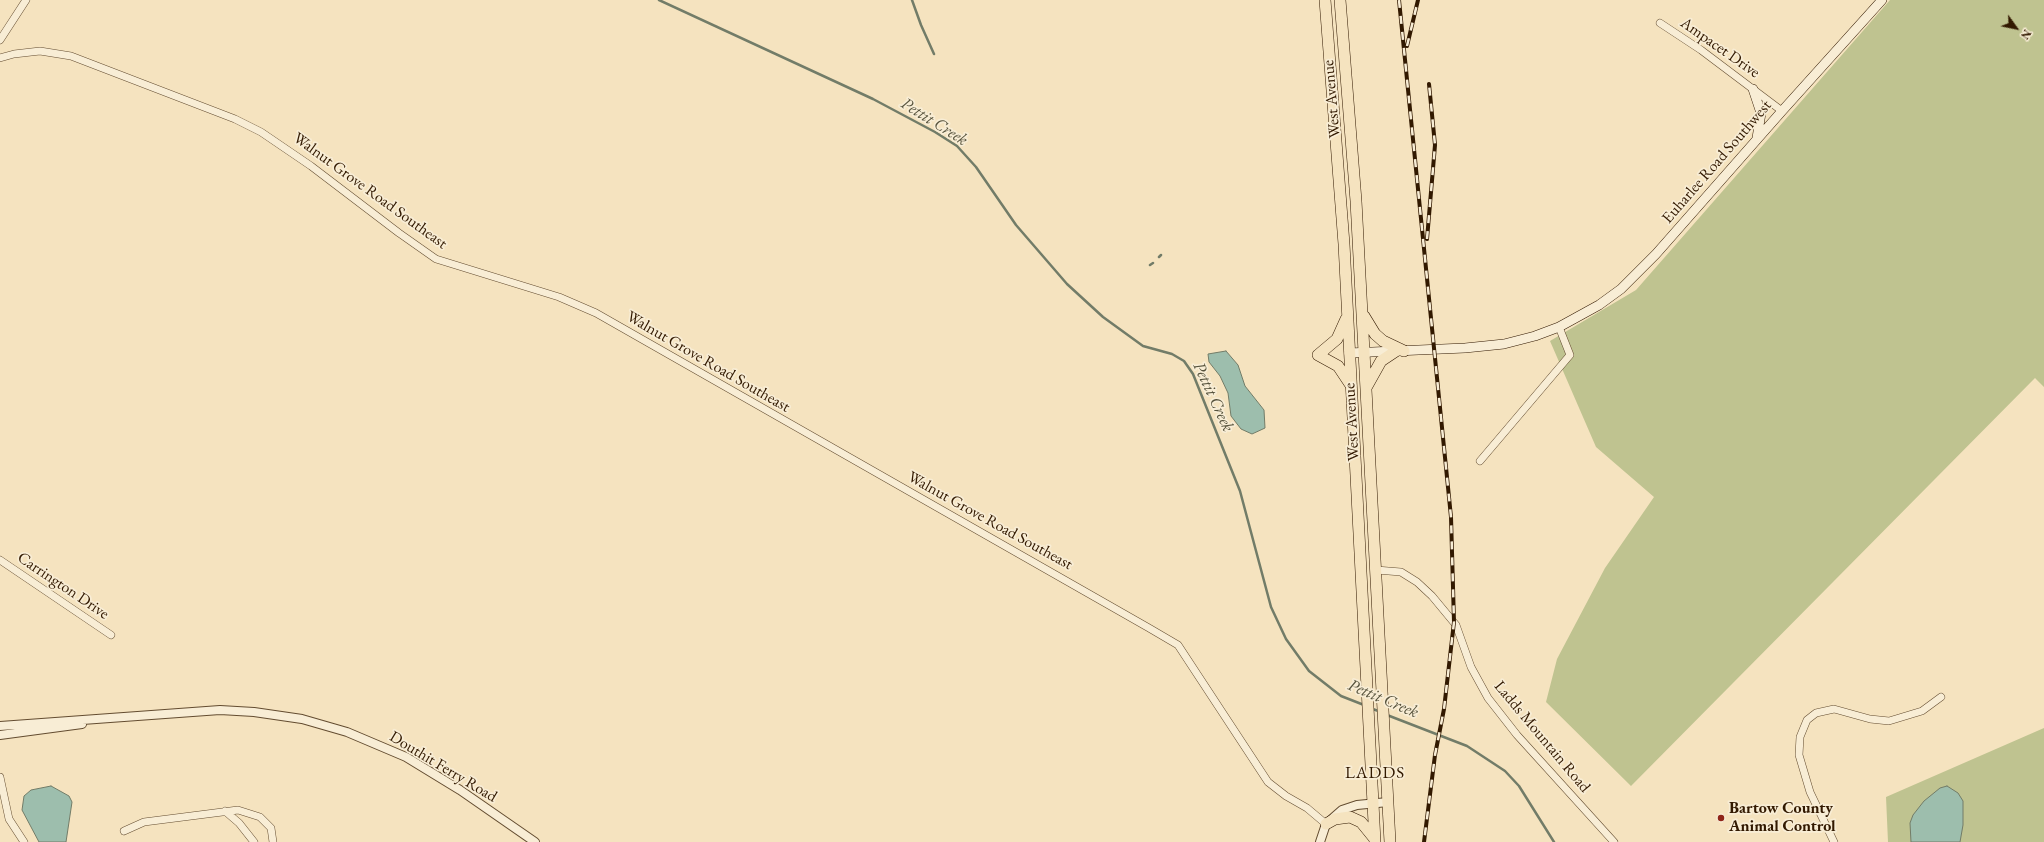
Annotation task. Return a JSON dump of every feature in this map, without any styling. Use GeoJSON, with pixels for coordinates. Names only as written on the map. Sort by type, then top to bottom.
{"type":"FeatureCollection","features":[{"type":"Feature","properties":{"kind":"main road","name":"West Avenue"},"geometry":{"type":"LineString","coordinates":[[1326,0],[1338,155],[1375,840]]}},
{"type":"Feature","properties":{"kind":"main road","name":"West Avenue"},"geometry":{"type":"LineString","coordinates":[[1340,0],[1355,194],[1390,842]]}},
{"type":"Feature","properties":{"kind":"main road","name":"Euharlee Road Southwest"},"geometry":{"type":"LineString","coordinates":[[1349,352],[1490,346],[1526,339],[1559,327],[1599,305],[1631,280],[1656,254],[1882,0]]}},
{"type":"Feature","properties":{"kind":"main road"},"geometry":{"type":"LineString","coordinates":[[1753,89],[1760,113],[1760,127],[1756,141]]}},
{"type":"Feature","properties":{"kind":"main road"},"geometry":{"type":"LineString","coordinates":[[1347,312],[1345,323],[1337,339],[1318,355],[1338,366],[1351,386]]}},
{"type":"Feature","properties":{"kind":"main road"},"geometry":{"type":"LineString","coordinates":[[1362,312],[1376,334],[1383,341],[1400,351]]}},
{"type":"Feature","properties":{"kind":"main road"},"geometry":{"type":"LineString","coordinates":[[1366,388],[1372,374],[1381,361],[1400,351]]}},
{"type":"Feature","properties":{"kind":"main road"},"geometry":{"type":"LineString","coordinates":[[1326,824],[1335,819],[1350,817],[1361,822],[1375,840]]}},
{"type":"Feature","properties":{"kind":"street"},"geometry":{"type":"LineString","coordinates":[[0,40],[26,0]]}},
{"type":"Feature","properties":{"kind":"street","name":"Ampacet Drive"},"geometry":{"type":"LineString","coordinates":[[1660,23],[1782,111]]}},
{"type":"Feature","properties":{"kind":"street","name":"Walnut Grove Road Southeast"},"geometry":{"type":"LineString","coordinates":[[0,58],[14,54],[40,51],[71,56],[235,119],[261,132],[311,166],[399,233],[436,259],[558,296],[596,313],[1143,624],[1178,645],[1268,782],[1286,796],[1307,808],[1326,824]]}},
{"type":"Feature","properties":{"kind":"street"},"geometry":{"type":"LineString","coordinates":[[1480,461],[1570,355],[1559,327]]}},
{"type":"Feature","properties":{"kind":"street","name":"Carrington Drive"},"geometry":{"type":"LineString","coordinates":[[0,560],[111,635]]}},
{"type":"Feature","properties":{"kind":"street","name":"Ladds Mountain Road"},"geometry":{"type":"LineString","coordinates":[[1376,570],[1393,571],[1405,574],[1418,582],[1432,596],[1457,627],[1471,667],[1488,698],[1526,746],[1614,842]]}},
{"type":"Feature","properties":{"kind":"street"},"geometry":{"type":"LineString","coordinates":[[1834,842],[1810,792],[1799,755],[1800,737],[1807,720],[1816,712],[1834,709],[1870,720],[1889,721],[1911,716],[1922,711],[1941,697]]}},
{"type":"Feature","properties":{"kind":"street","name":"Douthit Ferry Road"},"geometry":{"type":"LineString","coordinates":[[0,726],[202,711],[237,711],[284,716],[332,727],[378,744],[415,762],[535,842]]}},
{"type":"Feature","properties":{"kind":"street","name":"Douthit Ferry Road"},"geometry":{"type":"LineString","coordinates":[[0,734],[54,728],[117,718]]}},
{"type":"Feature","properties":{"kind":"street"},"geometry":{"type":"LineString","coordinates":[[0,777],[9,819],[24,842]]}},
{"type":"Feature","properties":{"kind":"street"},"geometry":{"type":"LineString","coordinates":[[1320,842],[1326,824],[1333,817],[1349,807],[1388,802]]}},
{"type":"Feature","properties":{"kind":"street"},"geometry":{"type":"LineString","coordinates":[[124,831],[144,822],[238,810],[260,817],[270,828],[273,842]]}},
{"type":"Feature","properties":{"kind":"street"},"geometry":{"type":"LineString","coordinates":[[225,811],[239,823],[254,842]]}},
{"type":"Feature","properties":{"kind":"green space"},"geometry":{"type":"Polygon","coordinates":[[[1890,0],[2044,0],[2044,387],[2035,378],[1631,786],[1546,702],[1557,659],[1605,568],[1654,497],[1596,447],[1550,341],[1636,290],[1890,0]]]}},
{"type":"Feature","properties":{"kind":"green space"},"geometry":{"type":"Polygon","coordinates":[[[2044,728],[2044,842],[1888,842],[1886,797],[2044,728]]]}},
{"type":"Feature","properties":{"kind":"shaded area"},"geometry":{"type":"Polygon","coordinates":[[[1226,351],[1238,365],[1245,386],[1264,410],[1265,428],[1252,434],[1241,429],[1231,416],[1228,393],[1220,376],[1209,362],[1208,354],[1226,351]]]}},
{"type":"Feature","properties":{"kind":"shaded area"},"geometry":{"type":"Polygon","coordinates":[[[51,786],[69,796],[72,802],[66,842],[39,842],[22,810],[24,796],[31,790],[51,786]]]}},
{"type":"Feature","properties":{"kind":"shaded area"},"geometry":{"type":"Polygon","coordinates":[[[1947,786],[1958,793],[1963,801],[1963,825],[1960,842],[1911,842],[1910,823],[1913,815],[1924,801],[1940,788],[1947,786]]]}},
{"type":"Feature","properties":{"kind":"waterway","name":"Pettit Creek"},"geometry":{"type":"LineString","coordinates":[[659,0],[873,99],[935,132],[957,146],[976,167],[1016,225],[1067,284],[1103,317],[1143,346],[1172,354],[1184,361],[1193,374],[1240,491],[1271,607],[1286,639],[1309,671],[1341,696],[1364,705]]}},
{"type":"Feature","properties":{"kind":"waterway"},"geometry":{"type":"LineString","coordinates":[[912,0],[934,54]]}},
{"type":"Feature","properties":{"kind":"waterway","name":"Pettit Creek"},"geometry":{"type":"LineString","coordinates":[[1370,708],[1381,712]]}},
{"type":"Feature","properties":{"kind":"waterway","name":"Pettit Creek"},"geometry":{"type":"LineString","coordinates":[[1387,715],[1467,746],[1505,771],[1519,786],[1554,842]]}},
{"type":"Feature","properties":{"kind":"railway"},"geometry":{"type":"LineString","coordinates":[[1399,0],[1451,517],[1454,622],[1444,709],[1435,755],[1424,842]]}},
{"type":"Feature","properties":{"kind":"railway"},"geometry":{"type":"LineString","coordinates":[[1407,46],[1418,0]]}},
{"type":"Feature","properties":{"kind":"railway"},"geometry":{"type":"LineString","coordinates":[[1427,239],[1435,145],[1429,84]]}},
{"type":"Feature","properties":{"kind":"place","name":"Bartow County Animal Control"},"geometry":{"type":"Point","coordinates":[1721,818]}},
{"type":"Feature","properties":{"kind":"district","name":"LADDS"},"geometry":{"type":"Point","coordinates":[1375,773]}}]}
